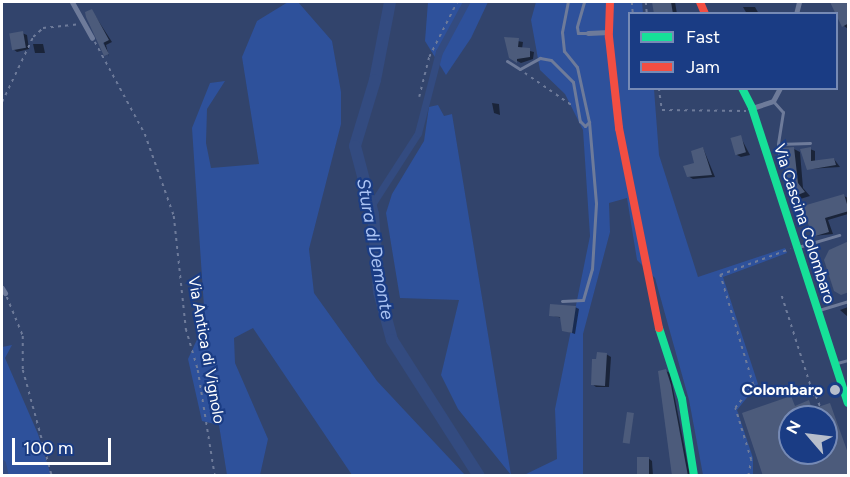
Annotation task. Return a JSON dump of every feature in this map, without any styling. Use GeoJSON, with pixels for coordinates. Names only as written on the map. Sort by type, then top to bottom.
{"type":"FeatureCollection","features":[{"type":"Feature","properties":{"kind":"street"},"geometry":{"type":"LineString","coordinates":[[72,2],[92,38]]}},
{"type":"Feature","properties":{"kind":"street"},"geometry":{"type":"LineString","coordinates":[[610,2],[606,32],[618,128],[654,313],[682,399],[694,476]]}},
{"type":"Feature","properties":{"kind":"street"},"geometry":{"type":"LineString","coordinates":[[588,33],[606,32]]}},
{"type":"Feature","properties":{"kind":"street","name":"Via Cascina Colombaro"},"geometry":{"type":"LineString","coordinates":[[743,90],[752,108],[849,403]]}},
{"type":"Feature","properties":{"kind":"street"},"geometry":{"type":"LineString","coordinates":[[752,108],[773,101],[779,90]]}},
{"type":"Feature","properties":{"kind":"lane"},"geometry":{"type":"LineString","coordinates":[[562,301],[583,300],[592,268],[596,203],[590,122],[577,67],[564,51],[562,32],[568,2]]}},
{"type":"Feature","properties":{"kind":"lane"},"geometry":{"type":"LineString","coordinates":[[584,2],[578,33],[588,33]]}},
{"type":"Feature","properties":{"kind":"lane"},"geometry":{"type":"LineString","coordinates":[[507,61],[520,69],[540,58],[551,60],[573,82],[580,121],[585,126],[590,122]]}},
{"type":"Feature","properties":{"kind":"lane"},"geometry":{"type":"LineString","coordinates":[[773,101],[783,112],[778,144],[780,163]]}},
{"type":"Feature","properties":{"kind":"lane"},"geometry":{"type":"LineString","coordinates":[[778,144],[810,143]]}},
{"type":"Feature","properties":{"kind":"lane"},"geometry":{"type":"LineString","coordinates":[[797,248],[839,235]]}},
{"type":"Feature","properties":{"kind":"lane"},"geometry":{"type":"LineString","coordinates":[[818,310],[849,301]]}},
{"type":"Feature","properties":{"kind":"lane"},"geometry":{"type":"LineString","coordinates":[[835,364],[849,360]]}},
{"type":"Feature","properties":{"kind":"path"},"geometry":{"type":"LineString","coordinates":[[419,97],[429,57],[457,2]]}},
{"type":"Feature","properties":{"kind":"path"},"geometry":{"type":"LineString","coordinates":[[2,102],[33,37],[43,28],[84,24]]}},
{"type":"Feature","properties":{"kind":"path","name":"Via Antica di Vignolo"},"geometry":{"type":"LineString","coordinates":[[92,38],[140,124],[174,216],[186,329],[198,370],[214,476]]}},
{"type":"Feature","properties":{"kind":"path"},"geometry":{"type":"LineString","coordinates":[[520,69],[578,110]]}},
{"type":"Feature","properties":{"kind":"path"},"geometry":{"type":"LineString","coordinates":[[659,90],[662,110],[712,109],[731,113],[752,108]]}},
{"type":"Feature","properties":{"kind":"path"},"geometry":{"type":"LineString","coordinates":[[761,389],[753,385],[720,275],[797,248]]}},
{"type":"Feature","properties":{"kind":"path"},"geometry":{"type":"LineString","coordinates":[[3,290],[23,336],[24,370],[52,476]]}},
{"type":"Feature","properties":{"kind":"path"},"geometry":{"type":"LineString","coordinates":[[782,296],[811,387],[809,395],[816,395]]}},
{"type":"Feature","properties":{"kind":"path"},"geometry":{"type":"LineString","coordinates":[[748,476],[751,460],[735,408],[753,385]]}},
{"type":"Feature","properties":{"kind":"path"},"geometry":{"type":"LineString","coordinates":[[811,387],[819,388],[816,395],[820,405]]}},
{"type":"Feature","properties":{"kind":"shaded area"},"geometry":{"type":"Polygon","coordinates":[[[288,2],[298,2],[332,41],[341,92],[341,124],[309,249],[314,293],[377,381],[465,475],[352,475],[253,328],[234,338],[235,363],[268,439],[260,475],[227,475],[219,425],[202,421],[188,359],[205,322],[192,128],[210,83],[225,81],[207,109],[206,143],[211,168],[259,164],[242,57],[257,21],[288,2]]]}},
{"type":"Feature","properties":{"kind":"shaded area"},"geometry":{"type":"Polygon","coordinates":[[[428,2],[488,2],[471,38],[446,75],[425,41],[428,2]]]}},
{"type":"Feature","properties":{"kind":"shaded area"},"geometry":{"type":"Polygon","coordinates":[[[536,2],[642,2],[643,12],[628,12],[628,90],[654,90],[659,155],[698,277],[785,248],[787,253],[723,277],[758,384],[737,410],[753,458],[753,475],[703,475],[689,400],[655,278],[637,260],[627,198],[609,203],[610,232],[583,334],[583,475],[522,476],[557,459],[555,409],[590,236],[583,130],[565,94],[540,70],[531,20],[536,2]]]}},
{"type":"Feature","properties":{"kind":"shaded area"},"geometry":{"type":"Polygon","coordinates":[[[438,105],[444,116],[452,114],[511,475],[458,409],[441,375],[459,300],[400,298],[386,213],[392,194],[424,141],[429,107],[438,105]]]}},
{"type":"Feature","properties":{"kind":"shaded area"},"geometry":{"type":"Polygon","coordinates":[[[12,345],[5,358],[38,434],[51,475],[2,475],[2,347],[12,345]]]}},
{"type":"Feature","properties":{"kind":"building"},"geometry":{"type":"Polygon","coordinates":[[[652,2],[671,2],[673,12],[654,12],[652,2]]]}},
{"type":"Feature","properties":{"kind":"building"},"geometry":{"type":"Polygon","coordinates":[[[830,2],[849,2],[849,23],[842,27],[838,12],[835,12],[830,2]]]}},
{"type":"Feature","properties":{"kind":"building"},"geometry":{"type":"Polygon","coordinates":[[[92,9],[109,40],[103,43],[109,54],[104,56],[86,17],[85,12],[92,9]]]}},
{"type":"Feature","properties":{"kind":"building"},"geometry":{"type":"Polygon","coordinates":[[[23,31],[26,48],[12,50],[9,33],[23,31]]]}},
{"type":"Feature","properties":{"kind":"building"},"geometry":{"type":"Polygon","coordinates":[[[504,37],[519,38],[518,47],[530,48],[530,57],[517,59],[517,63],[509,58],[504,37]]]}},
{"type":"Feature","properties":{"kind":"building"},"geometry":{"type":"Polygon","coordinates":[[[741,135],[746,152],[735,155],[730,138],[741,135]]]}},
{"type":"Feature","properties":{"kind":"building"},"geometry":{"type":"Polygon","coordinates":[[[703,147],[712,175],[687,177],[683,166],[694,163],[691,151],[703,147]]]}},
{"type":"Feature","properties":{"kind":"building"},"geometry":{"type":"Polygon","coordinates":[[[794,147],[798,183],[805,192],[790,198],[782,148],[794,147]]]}},
{"type":"Feature","properties":{"kind":"building"},"geometry":{"type":"Polygon","coordinates":[[[811,147],[811,161],[834,158],[836,165],[807,170],[800,149],[811,147]]]}},
{"type":"Feature","properties":{"kind":"building"},"geometry":{"type":"Polygon","coordinates":[[[844,194],[849,211],[825,218],[829,232],[812,237],[803,206],[844,194]]]}},
{"type":"Feature","properties":{"kind":"building"},"geometry":{"type":"Polygon","coordinates":[[[849,241],[849,292],[841,295],[834,291],[824,260],[829,250],[849,241]]]}},
{"type":"Feature","properties":{"kind":"building"},"geometry":{"type":"Polygon","coordinates":[[[550,304],[576,306],[572,333],[562,331],[560,317],[549,316],[550,304]]]}},
{"type":"Feature","properties":{"kind":"building"},"geometry":{"type":"Polygon","coordinates":[[[597,352],[607,353],[605,386],[591,385],[592,359],[596,359],[597,352]]]}},
{"type":"Feature","properties":{"kind":"building"},"geometry":{"type":"Polygon","coordinates":[[[666,369],[688,476],[672,476],[658,371],[666,369]]]}},
{"type":"Feature","properties":{"kind":"building"},"geometry":{"type":"Polygon","coordinates":[[[791,396],[795,405],[778,405],[778,465],[838,465],[838,425],[849,456],[849,476],[763,476],[742,413],[791,396]]]}},
{"type":"Feature","properties":{"kind":"building"},"geometry":{"type":"Polygon","coordinates":[[[809,400],[811,405],[797,405],[809,400]]]}},
{"type":"Feature","properties":{"kind":"building"},"geometry":{"type":"Polygon","coordinates":[[[627,412],[634,413],[630,444],[623,443],[627,412]]]}},
{"type":"Feature","properties":{"kind":"building"},"geometry":{"type":"Polygon","coordinates":[[[637,457],[649,457],[649,476],[637,476],[637,457]]]}},
{"type":"Feature","properties":{"kind":"waterway","name":"Stura di Demonte"},"geometry":{"type":"LineString","coordinates":[[390,2],[375,80],[355,146],[373,214],[379,292],[392,340],[479,476]]}},
{"type":"Feature","properties":{"kind":"waterway"},"geometry":{"type":"LineString","coordinates":[[371,206],[418,133],[439,52],[466,2]]}},
{"type":"Feature","properties":{"kind":"waterway"},"geometry":{"type":"LineString","coordinates":[[2,463],[5,476]]}},
{"type":"Feature","properties":{"kind":"traffic: fast"},"geometry":{"type":"LineString","coordinates":[[743,90],[752,108],[848,403]]}},
{"type":"Feature","properties":{"kind":"traffic: fast"},"geometry":{"type":"LineString","coordinates":[[659,328],[682,399],[694,476]]}},
{"type":"Feature","properties":{"kind":"traffic: jam"},"geometry":{"type":"LineString","coordinates":[[610,2],[609,37],[619,128],[659,328]]}},
{"type":"Feature","properties":{"kind":"traffic: jam"},"geometry":{"type":"LineString","coordinates":[[700,2],[704,12]]}},
{"type":"Feature","properties":{"kind":"place","name":"Colombaro"},"geometry":{"type":"Point","coordinates":[835,390]}}]}
